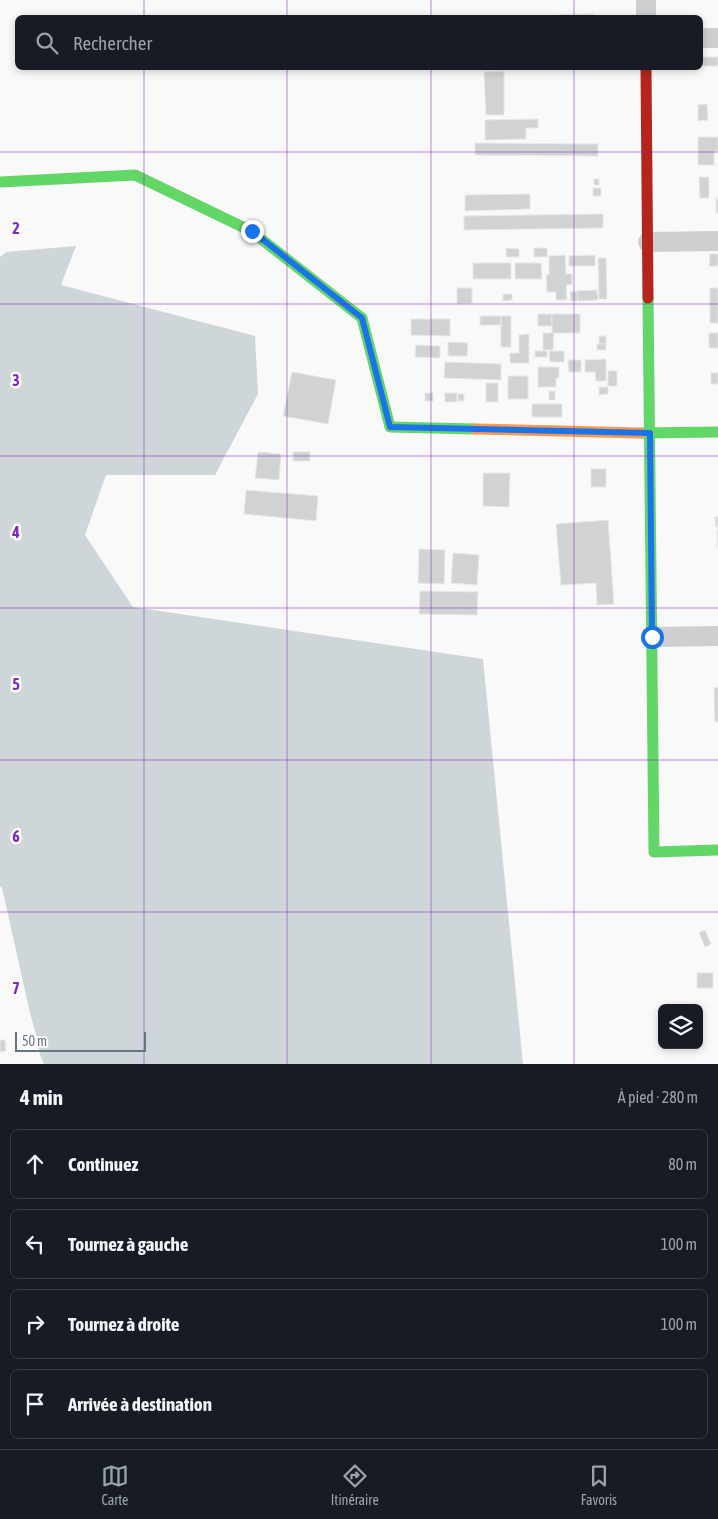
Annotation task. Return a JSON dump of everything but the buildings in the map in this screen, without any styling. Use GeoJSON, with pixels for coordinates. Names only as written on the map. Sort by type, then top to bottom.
{"type":"FeatureCollection","features":[{"type":"Feature","properties":{"kind":"street"},"geometry":{"type":"LineString","coordinates":[[646,0],[646,15]]}},
{"type":"Feature","properties":{"kind":"street"},"geometry":{"type":"LineString","coordinates":[[703,38],[718,38]]}},
{"type":"Feature","properties":{"kind":"street"},"geometry":{"type":"LineString","coordinates":[[646,70],[654,852],[718,850]]}},
{"type":"Feature","properties":{"kind":"street"},"geometry":{"type":"LineString","coordinates":[[0,182],[135,176],[252,231],[362,318],[390,427],[650,433],[718,432]]}},
{"type":"Feature","properties":{"kind":"street"},"geometry":{"type":"LineString","coordinates":[[648,242],[718,241]]}},
{"type":"Feature","properties":{"kind":"street"},"geometry":{"type":"LineString","coordinates":[[652,637],[718,636]]}},
{"type":"Feature","properties":{"kind":"shaded area"},"geometry":{"type":"Polygon","coordinates":[[[76,246],[61,285],[255,336],[258,394],[215,475],[106,475],[85,535],[133,607],[483,659],[523,1064],[44,1064],[40,1055],[0,886],[0,257],[6,252],[76,246]]]}},
{"type":"Feature","properties":{"kind":"traffic: fast"},"geometry":{"type":"LineString","coordinates":[[0,182],[135,175],[251,231],[362,318],[390,427],[475,429]]}},
{"type":"Feature","properties":{"kind":"traffic: fast"},"geometry":{"type":"LineString","coordinates":[[648,298],[654,852],[718,850]]}},
{"type":"Feature","properties":{"kind":"traffic: fast"},"geometry":{"type":"LineString","coordinates":[[640,433],[718,432]]}},
{"type":"Feature","properties":{"kind":"traffic: slow"},"geometry":{"type":"LineString","coordinates":[[475,429],[640,433]]}},
{"type":"Feature","properties":{"kind":"traffic: jam"},"geometry":{"type":"LineString","coordinates":[[646,70],[648,298]]}},
{"type":"Feature","properties":{"kind":"route"},"geometry":{"type":"LineString","coordinates":[[252,231],[362,318],[390,427],[650,433],[652,637]]}}]}
